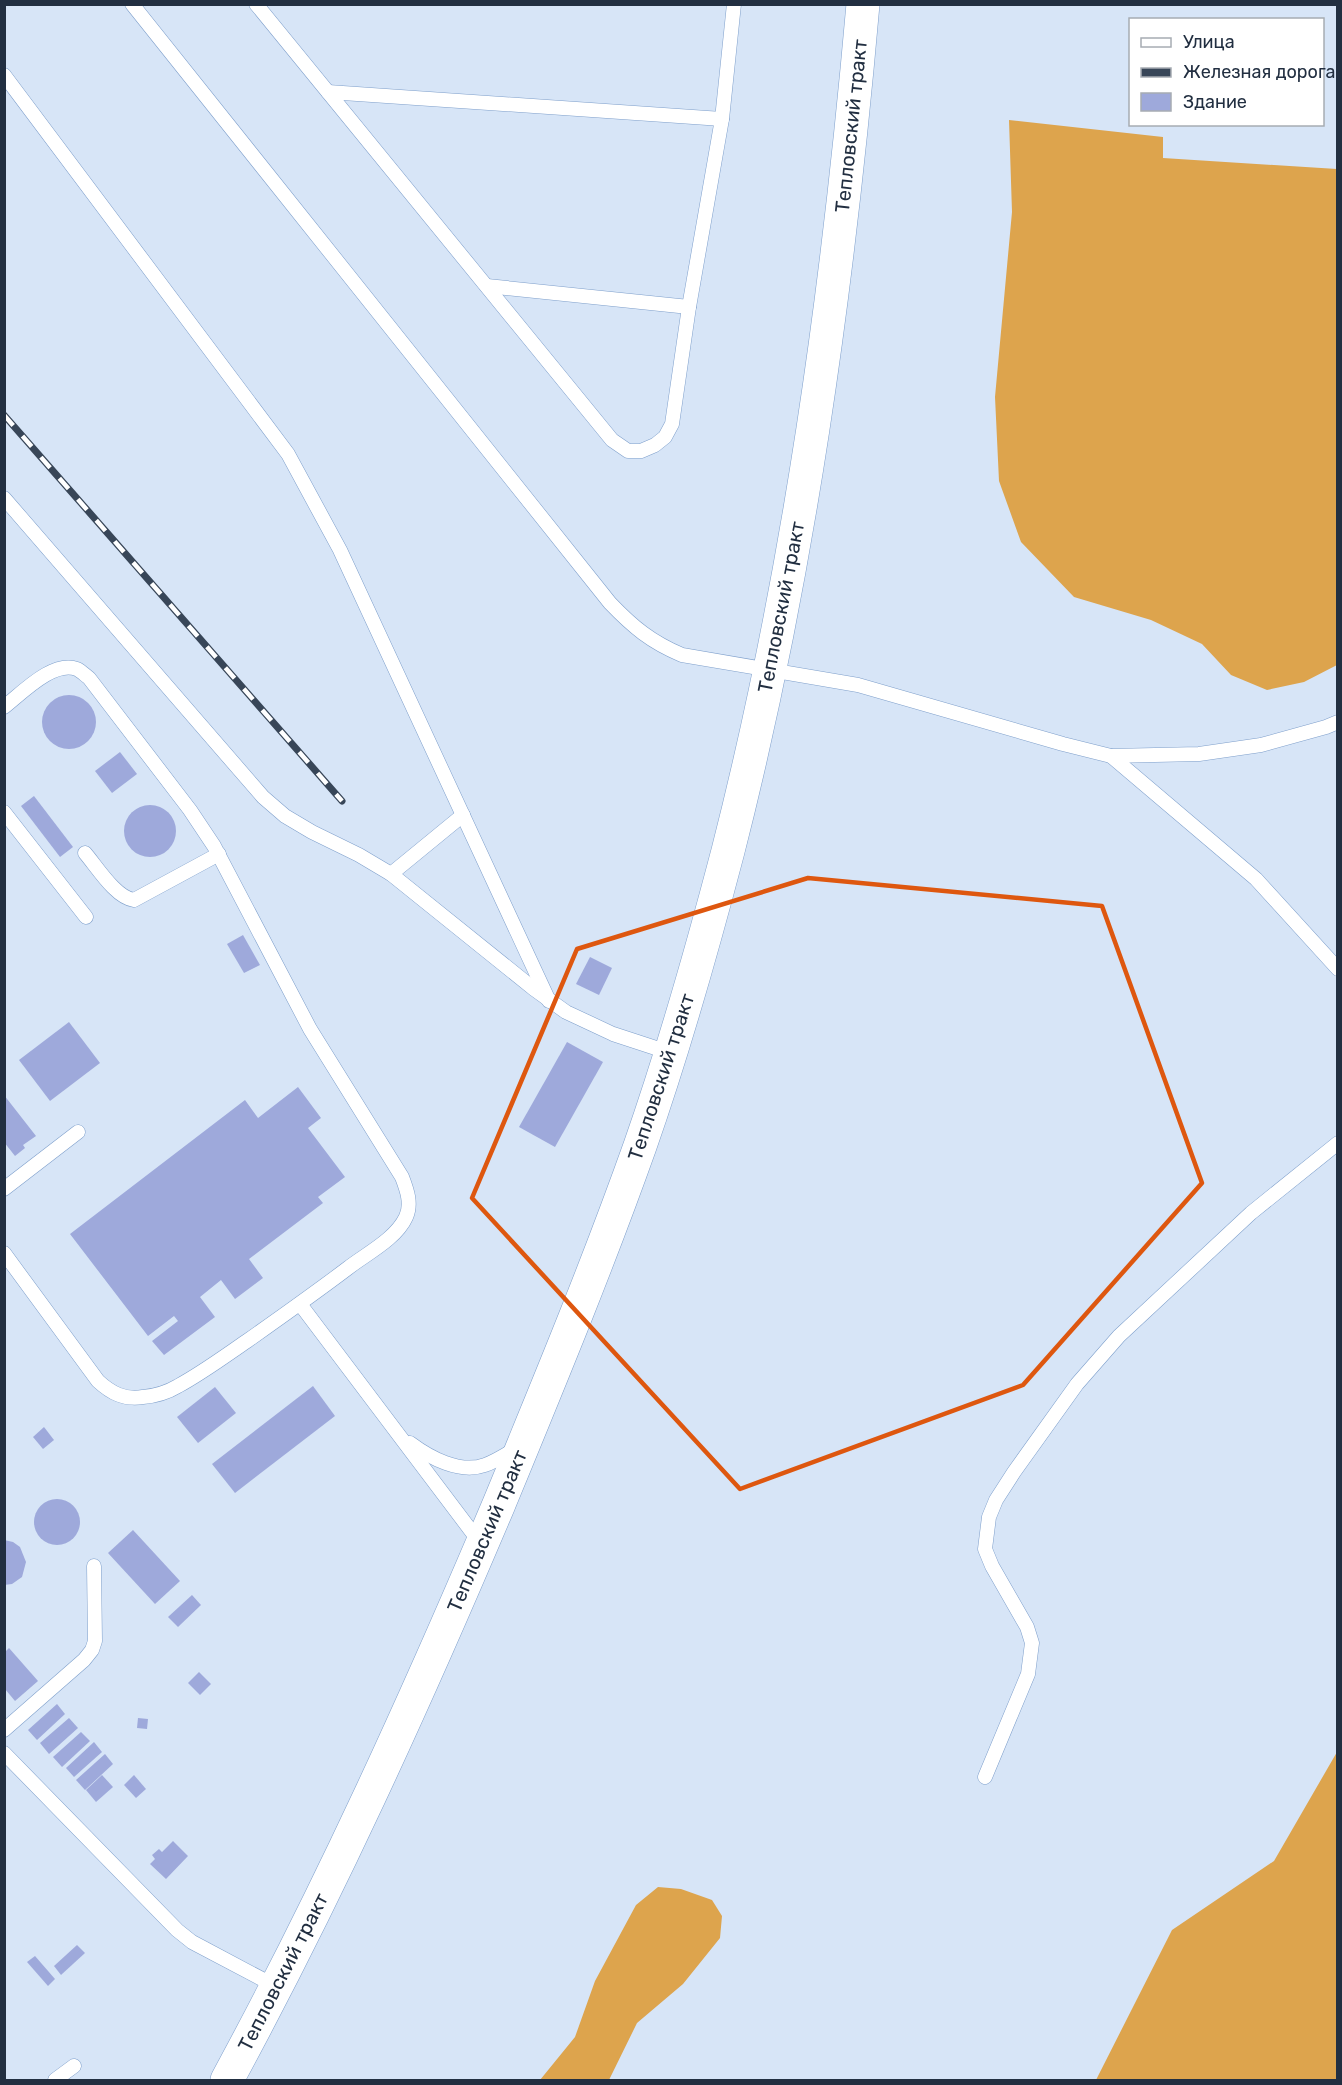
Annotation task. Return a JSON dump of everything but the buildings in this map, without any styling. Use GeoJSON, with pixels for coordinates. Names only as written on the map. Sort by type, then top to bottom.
{"type":"FeatureCollection","features":[{"type":"Feature","properties":{"kind":"main road","name":"Тепловский тракт"},"geometry":{"type":"LineString","coordinates":[[227,2080],[278,1987],[342,1855],[458,1602],[603,1245],[671,1053],[728,851],[770,669],[797,530],[819,390],[852,130],[863,4]]}},
{"type":"Feature","properties":{"kind":"lane"},"geometry":{"type":"LineString","coordinates":[[132,4],[610,603],[631,625],[658,645],[682,655],[858,685],[1111,756],[1199,754],[1261,745],[1334,727]]}},
{"type":"Feature","properties":{"kind":"lane"},"geometry":{"type":"LineString","coordinates":[[256,4],[612,440],[628,451],[641,451],[655,445],[665,437],[672,424],[689,307],[722,119],[735,4]]}},
{"type":"Feature","properties":{"kind":"lane"},"geometry":{"type":"LineString","coordinates":[[4,75],[288,454],[340,550],[549,1002]]}},
{"type":"Feature","properties":{"kind":"lane"},"geometry":{"type":"LineString","coordinates":[[328,92],[722,119]]}},
{"type":"Feature","properties":{"kind":"lane"},"geometry":{"type":"LineString","coordinates":[[487,286],[689,307]]}},
{"type":"Feature","properties":{"kind":"lane"},"geometry":{"type":"LineString","coordinates":[[4,498],[263,797],[285,816],[391,874],[549,1002],[594,1025],[671,1053]]}},
{"type":"Feature","properties":{"kind":"lane"},"geometry":{"type":"LineString","coordinates":[[4,707],[49,672],[64,667],[78,669],[89,678],[190,810],[219,854],[310,1029],[402,1177],[409,1204],[407,1216],[385,1240],[300,1304],[176,1387],[160,1393],[131,1398],[110,1392],[98,1381],[4,1253]]}},
{"type":"Feature","properties":{"kind":"lane"},"geometry":{"type":"LineString","coordinates":[[1111,756],[1256,879],[1338,969]]}},
{"type":"Feature","properties":{"kind":"lane"},"geometry":{"type":"LineString","coordinates":[[4,812],[86,917]]}},
{"type":"Feature","properties":{"kind":"lane"},"geometry":{"type":"LineString","coordinates":[[391,874],[463,815]]}},
{"type":"Feature","properties":{"kind":"lane"},"geometry":{"type":"LineString","coordinates":[[85,854],[118,893],[126,899],[134,900],[219,854]]}},
{"type":"Feature","properties":{"kind":"lane"},"geometry":{"type":"LineString","coordinates":[[4,1189],[78,1131]]}},
{"type":"Feature","properties":{"kind":"lane"},"geometry":{"type":"LineString","coordinates":[[985,1777],[1028,1674],[1032,1644],[1028,1627],[985,1549],[988,1517],[996,1500],[1077,1384],[1119,1336],[1251,1213],[1338,1143]]}},
{"type":"Feature","properties":{"kind":"lane"},"geometry":{"type":"LineString","coordinates":[[300,1304],[482,1545]]}},
{"type":"Feature","properties":{"kind":"lane"},"geometry":{"type":"LineString","coordinates":[[396,1432],[435,1459],[454,1466],[465,1467],[487,1465],[524,1443]]}},
{"type":"Feature","properties":{"kind":"lane"},"geometry":{"type":"LineString","coordinates":[[4,1730],[84,1660],[92,1650],[95,1641],[94,1566]]}},
{"type":"Feature","properties":{"kind":"lane"},"geometry":{"type":"LineString","coordinates":[[4,1753],[177,1930],[192,1942],[278,1987]]}},
{"type":"Feature","properties":{"kind":"lane"},"geometry":{"type":"LineString","coordinates":[[56,2080],[74,2066]]}},
{"type":"Feature","properties":{"kind":"highlighted area"},"geometry":{"type":"Polygon","coordinates":[[[808,878],[1102,906],[1202,1183],[1023,1385],[740,1489],[472,1198],[577,949],[808,878]]]}},
{"type":"Feature","properties":{"kind":"shaded area"},"geometry":{"type":"Polygon","coordinates":[[[1009,120],[1163,137],[1163,158],[1337,169],[1337,665],[1304,682],[1267,690],[1231,675],[1202,644],[1151,620],[1074,597],[1021,542],[999,481],[995,397],[1012,212],[1009,120]]]}},
{"type":"Feature","properties":{"kind":"shaded area"},"geometry":{"type":"Polygon","coordinates":[[[1337,1752],[1337,2080],[1096,2080],[1172,1930],[1274,1861],[1337,1752]]]}},
{"type":"Feature","properties":{"kind":"shaded area"},"geometry":{"type":"Polygon","coordinates":[[[658,1887],[681,1889],[712,1900],[722,1916],[720,1938],[683,1984],[637,2023],[609,2080],[540,2080],[575,2037],[595,1981],[636,1905],[658,1887]]]}},
{"type":"Feature","properties":{"kind":"railway"},"geometry":{"type":"LineString","coordinates":[[4,415],[342,801]]}}]}
